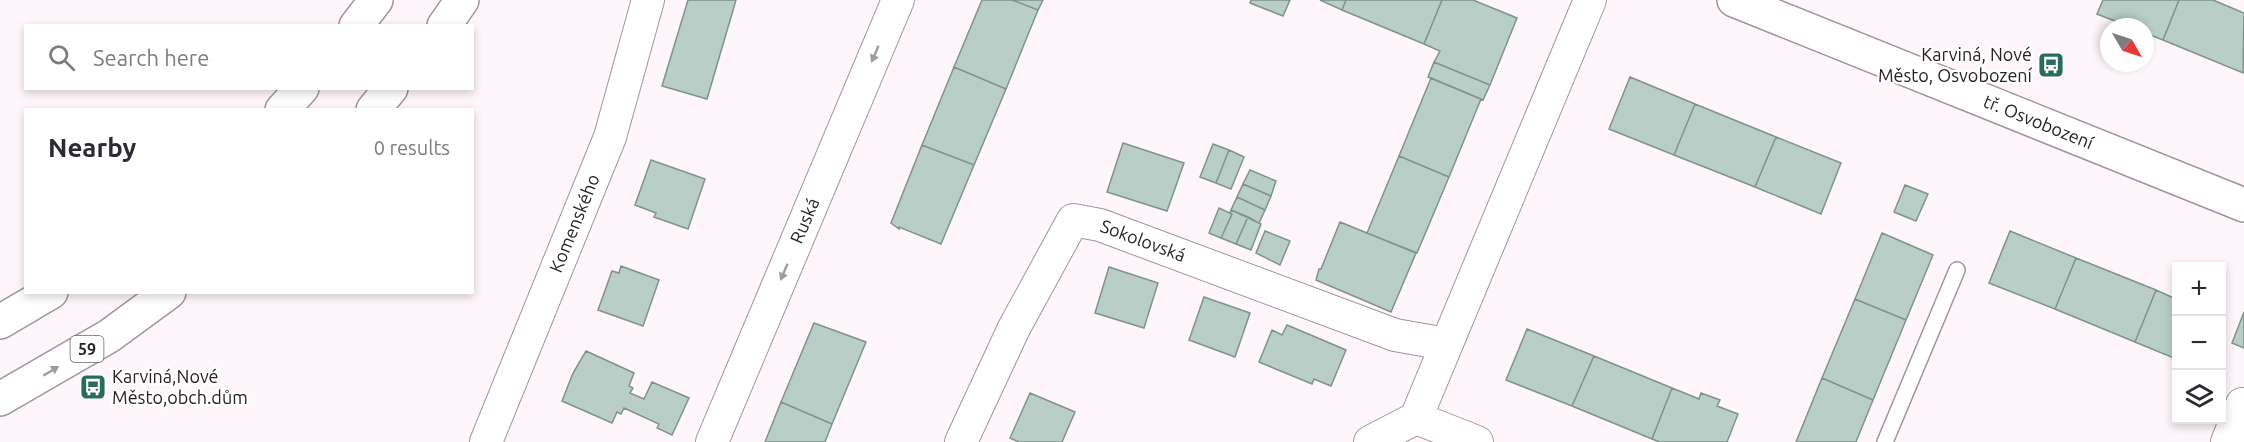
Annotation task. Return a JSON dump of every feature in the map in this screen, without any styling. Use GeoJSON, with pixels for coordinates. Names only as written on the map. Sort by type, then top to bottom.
{"type":"FeatureCollection","features":[{"type":"Feature","properties":{"kind":"street"},"geometry":{"type":"LineString","coordinates":[[358,24],[376,0]]}},
{"type":"Feature","properties":{"kind":"street"},"geometry":{"type":"LineString","coordinates":[[445,24],[462,0]]}},
{"type":"Feature","properties":{"kind":"street","name":"Komenského"},"geometry":{"type":"LineString","coordinates":[[486,442],[610,137],[648,0]]}},
{"type":"Feature","properties":{"kind":"street","name":"Ruská"},"geometry":{"type":"LineString","coordinates":[[712,442],[898,0]]}},
{"type":"Feature","properties":{"kind":"street"},"geometry":{"type":"LineString","coordinates":[[1370,442],[1416,418],[1590,0]]}},
{"type":"Feature","properties":{"kind":"street","name":"tř. Osvobození"},"geometry":{"type":"LineString","coordinates":[[1734,0],[2244,205]]}},
{"type":"Feature","properties":{"kind":"street"},"geometry":{"type":"LineString","coordinates":[[284,108],[300,90]]}},
{"type":"Feature","properties":{"kind":"street"},"geometry":{"type":"LineString","coordinates":[[375,108],[389,90]]}},
{"type":"Feature","properties":{"kind":"street","name":"Sokolovská"},"geometry":{"type":"LineString","coordinates":[[961,442],[1014,328],[1073,220],[1100,225],[1395,335],[1446,344]]}},
{"type":"Feature","properties":{"kind":"street"},"geometry":{"type":"LineString","coordinates":[[0,322],[48,294]]}},
{"type":"Feature","properties":{"kind":"street","name":"59"},"geometry":{"type":"LineString","coordinates":[[0,399],[109,336],[167,294]]}},
{"type":"Feature","properties":{"kind":"street"},"geometry":{"type":"LineString","coordinates":[[2227,442],[2242,404]]}},
{"type":"Feature","properties":{"kind":"street"},"geometry":{"type":"LineString","coordinates":[[1416,418],[1477,442]]}},
{"type":"Feature","properties":{"kind":"lane"},"geometry":{"type":"LineString","coordinates":[[1885,442],[1957,270]]}},
{"type":"Feature","properties":{"kind":"building"},"geometry":{"type":"Polygon","coordinates":[[[688,0],[736,0],[707,99],[662,86],[688,0]]]}},
{"type":"Feature","properties":{"kind":"building"},"geometry":{"type":"Polygon","coordinates":[[[982,0],[1012,0],[1038,10],[1006,89],[954,67],[982,0]]]}},
{"type":"Feature","properties":{"kind":"building"},"geometry":{"type":"Polygon","coordinates":[[[1012,0],[1043,0],[1038,10],[1012,0]]]}},
{"type":"Feature","properties":{"kind":"building"},"geometry":{"type":"Polygon","coordinates":[[[1251,0],[1290,0],[1283,16],[1250,3],[1251,0]]]}},
{"type":"Feature","properties":{"kind":"building"},"geometry":{"type":"Polygon","coordinates":[[[1320,0],[1346,0],[1342,10],[1320,0]]]}},
{"type":"Feature","properties":{"kind":"building"},"geometry":{"type":"Polygon","coordinates":[[[1346,0],[1442,0],[1424,44],[1342,10],[1346,0]]]}},
{"type":"Feature","properties":{"kind":"building"},"geometry":{"type":"Polygon","coordinates":[[[1442,0],[1473,0],[1517,18],[1490,85],[1434,62],[1440,51],[1424,44],[1442,0]]]}},
{"type":"Feature","properties":{"kind":"building"},"geometry":{"type":"Polygon","coordinates":[[[2103,0],[2179,0],[2163,40],[2154,36],[2154,18],[2107,18],[2097,14],[2103,0]]]}},
{"type":"Feature","properties":{"kind":"building"},"geometry":{"type":"Polygon","coordinates":[[[2179,0],[2213,0],[2244,13],[2243,73],[2163,40],[2179,0]]]}},
{"type":"Feature","properties":{"kind":"building"},"geometry":{"type":"Polygon","coordinates":[[[1434,62],[1490,85],[1483,100],[1428,77],[1434,62]]]}},
{"type":"Feature","properties":{"kind":"building"},"geometry":{"type":"Polygon","coordinates":[[[954,67],[1006,89],[974,165],[922,145],[954,67]]]}},
{"type":"Feature","properties":{"kind":"building"},"geometry":{"type":"Polygon","coordinates":[[[1630,77],[1695,104],[1674,155],[1609,129],[1630,77]]]}},
{"type":"Feature","properties":{"kind":"building"},"geometry":{"type":"Polygon","coordinates":[[[1431,78],[1481,99],[1449,177],[1399,156],[1431,78]]]}},
{"type":"Feature","properties":{"kind":"building"},"geometry":{"type":"Polygon","coordinates":[[[1695,104],[1776,137],[1755,187],[1674,155],[1695,104]]]}},
{"type":"Feature","properties":{"kind":"building"},"geometry":{"type":"Polygon","coordinates":[[[1776,137],[1841,163],[1821,214],[1755,187],[1776,137]]]}},
{"type":"Feature","properties":{"kind":"building"},"geometry":{"type":"Polygon","coordinates":[[[1123,143],[1184,163],[1167,211],[1107,192],[1123,143]]]}},
{"type":"Feature","properties":{"kind":"building"},"geometry":{"type":"Polygon","coordinates":[[[1213,144],[1229,150],[1216,183],[1200,177],[1213,144]]]}},
{"type":"Feature","properties":{"kind":"building"},"geometry":{"type":"Polygon","coordinates":[[[922,145],[974,165],[941,244],[899,227],[899,229],[891,223],[922,145]]]}},
{"type":"Feature","properties":{"kind":"building"},"geometry":{"type":"Polygon","coordinates":[[[1229,150],[1244,157],[1231,189],[1216,183],[1229,150]]]}},
{"type":"Feature","properties":{"kind":"building"},"geometry":{"type":"Polygon","coordinates":[[[1399,156],[1449,177],[1417,253],[1367,233],[1399,156]]]}},
{"type":"Feature","properties":{"kind":"building"},"geometry":{"type":"Polygon","coordinates":[[[651,160],[705,179],[688,229],[654,217],[656,213],[635,205],[651,160]]]}},
{"type":"Feature","properties":{"kind":"building"},"geometry":{"type":"Polygon","coordinates":[[[1250,170],[1276,181],[1271,196],[1243,184],[1250,170]]]}},
{"type":"Feature","properties":{"kind":"building"},"geometry":{"type":"Polygon","coordinates":[[[1243,184],[1271,196],[1265,210],[1237,197],[1243,184]]]}},
{"type":"Feature","properties":{"kind":"building"},"geometry":{"type":"Polygon","coordinates":[[[1905,185],[1928,194],[1916,221],[1894,212],[1905,185]]]}},
{"type":"Feature","properties":{"kind":"building"},"geometry":{"type":"Polygon","coordinates":[[[1237,197],[1265,210],[1259,223],[1231,210],[1237,197]]]}},
{"type":"Feature","properties":{"kind":"building"},"geometry":{"type":"Polygon","coordinates":[[[1219,208],[1232,214],[1221,238],[1209,233],[1219,208]]]}},
{"type":"Feature","properties":{"kind":"building"},"geometry":{"type":"Polygon","coordinates":[[[1231,210],[1248,217],[1236,244],[1221,238],[1232,214],[1231,210]]]}},
{"type":"Feature","properties":{"kind":"building"},"geometry":{"type":"Polygon","coordinates":[[[1248,217],[1261,224],[1251,250],[1236,244],[1248,217]]]}},
{"type":"Feature","properties":{"kind":"building"},"geometry":{"type":"Polygon","coordinates":[[[1340,222],[1416,253],[1391,312],[1316,280],[1340,222]]]}},
{"type":"Feature","properties":{"kind":"building"},"geometry":{"type":"Polygon","coordinates":[[[1265,231],[1290,241],[1280,265],[1256,253],[1265,231]]]}},
{"type":"Feature","properties":{"kind":"building"},"geometry":{"type":"Polygon","coordinates":[[[2010,231],[2076,258],[2055,309],[1989,283],[2010,231]]]}},
{"type":"Feature","properties":{"kind":"building"},"geometry":{"type":"Polygon","coordinates":[[[1882,233],[1933,255],[1906,320],[1855,299],[1882,233]]]}},
{"type":"Feature","properties":{"kind":"building"},"geometry":{"type":"Polygon","coordinates":[[[2076,258],[2156,290],[2135,342],[2055,309],[2076,258]]]}},
{"type":"Feature","properties":{"kind":"building"},"geometry":{"type":"Polygon","coordinates":[[[621,266],[659,280],[643,326],[598,310],[612,271],[619,273],[621,266]]]}},
{"type":"Feature","properties":{"kind":"building"},"geometry":{"type":"Polygon","coordinates":[[[1109,267],[1158,283],[1144,328],[1095,313],[1109,267]]]}},
{"type":"Feature","properties":{"kind":"building"},"geometry":{"type":"Polygon","coordinates":[[[2156,290],[2172,297],[2172,357],[2135,342],[2156,290]]]}},
{"type":"Feature","properties":{"kind":"building"},"geometry":{"type":"Polygon","coordinates":[[[1204,297],[1250,313],[1235,357],[1189,340],[1204,297]]]}},
{"type":"Feature","properties":{"kind":"building"},"geometry":{"type":"Polygon","coordinates":[[[1855,299],[1906,320],[1873,400],[1822,378],[1855,299]]]}},
{"type":"Feature","properties":{"kind":"building"},"geometry":{"type":"Polygon","coordinates":[[[2244,312],[2244,348],[2232,343],[2244,312]]]}},
{"type":"Feature","properties":{"kind":"building"},"geometry":{"type":"Polygon","coordinates":[[[814,323],[866,342],[832,424],[781,402],[814,323]]]}},
{"type":"Feature","properties":{"kind":"building"},"geometry":{"type":"Polygon","coordinates":[[[1287,325],[1346,350],[1331,386],[1314,379],[1312,384],[1259,362],[1272,330],[1282,335],[1287,325]]]}},
{"type":"Feature","properties":{"kind":"building"},"geometry":{"type":"Polygon","coordinates":[[[1527,329],[1594,356],[1572,406],[1506,380],[1527,329]]]}},
{"type":"Feature","properties":{"kind":"building"},"geometry":{"type":"Polygon","coordinates":[[[586,351],[634,373],[629,386],[633,388],[630,393],[644,399],[652,382],[689,398],[672,435],[657,428],[659,424],[624,408],[621,414],[617,412],[612,423],[562,401],[573,373],[586,351]]]}},
{"type":"Feature","properties":{"kind":"building"},"geometry":{"type":"Polygon","coordinates":[[[1594,356],[1672,388],[1652,439],[1572,406],[1594,356]]]}},
{"type":"Feature","properties":{"kind":"building"},"geometry":{"type":"Polygon","coordinates":[[[1822,378],[1873,400],[1856,442],[1796,442],[1822,378]]]}},
{"type":"Feature","properties":{"kind":"building"},"geometry":{"type":"Polygon","coordinates":[[[1672,388],[1699,399],[1701,393],[1720,400],[1717,406],[1738,414],[1727,442],[1660,442],[1652,439],[1672,388]]]}},
{"type":"Feature","properties":{"kind":"building"},"geometry":{"type":"Polygon","coordinates":[[[1030,393],[1075,412],[1062,442],[1019,442],[1010,438],[1030,393]]]}},
{"type":"Feature","properties":{"kind":"building"},"geometry":{"type":"Polygon","coordinates":[[[781,402],[832,424],[825,442],[765,442],[781,402]]]}},
{"type":"Feature","properties":{"kind":"place","name":"Karviná, Nové Město, Osvobození"},"geometry":{"type":"Point","coordinates":[2051,65]}},
{"type":"Feature","properties":{"kind":"place","name":"Karviná,Nové Město,obch.dům"},"geometry":{"type":"Point","coordinates":[93,387]}}]}
